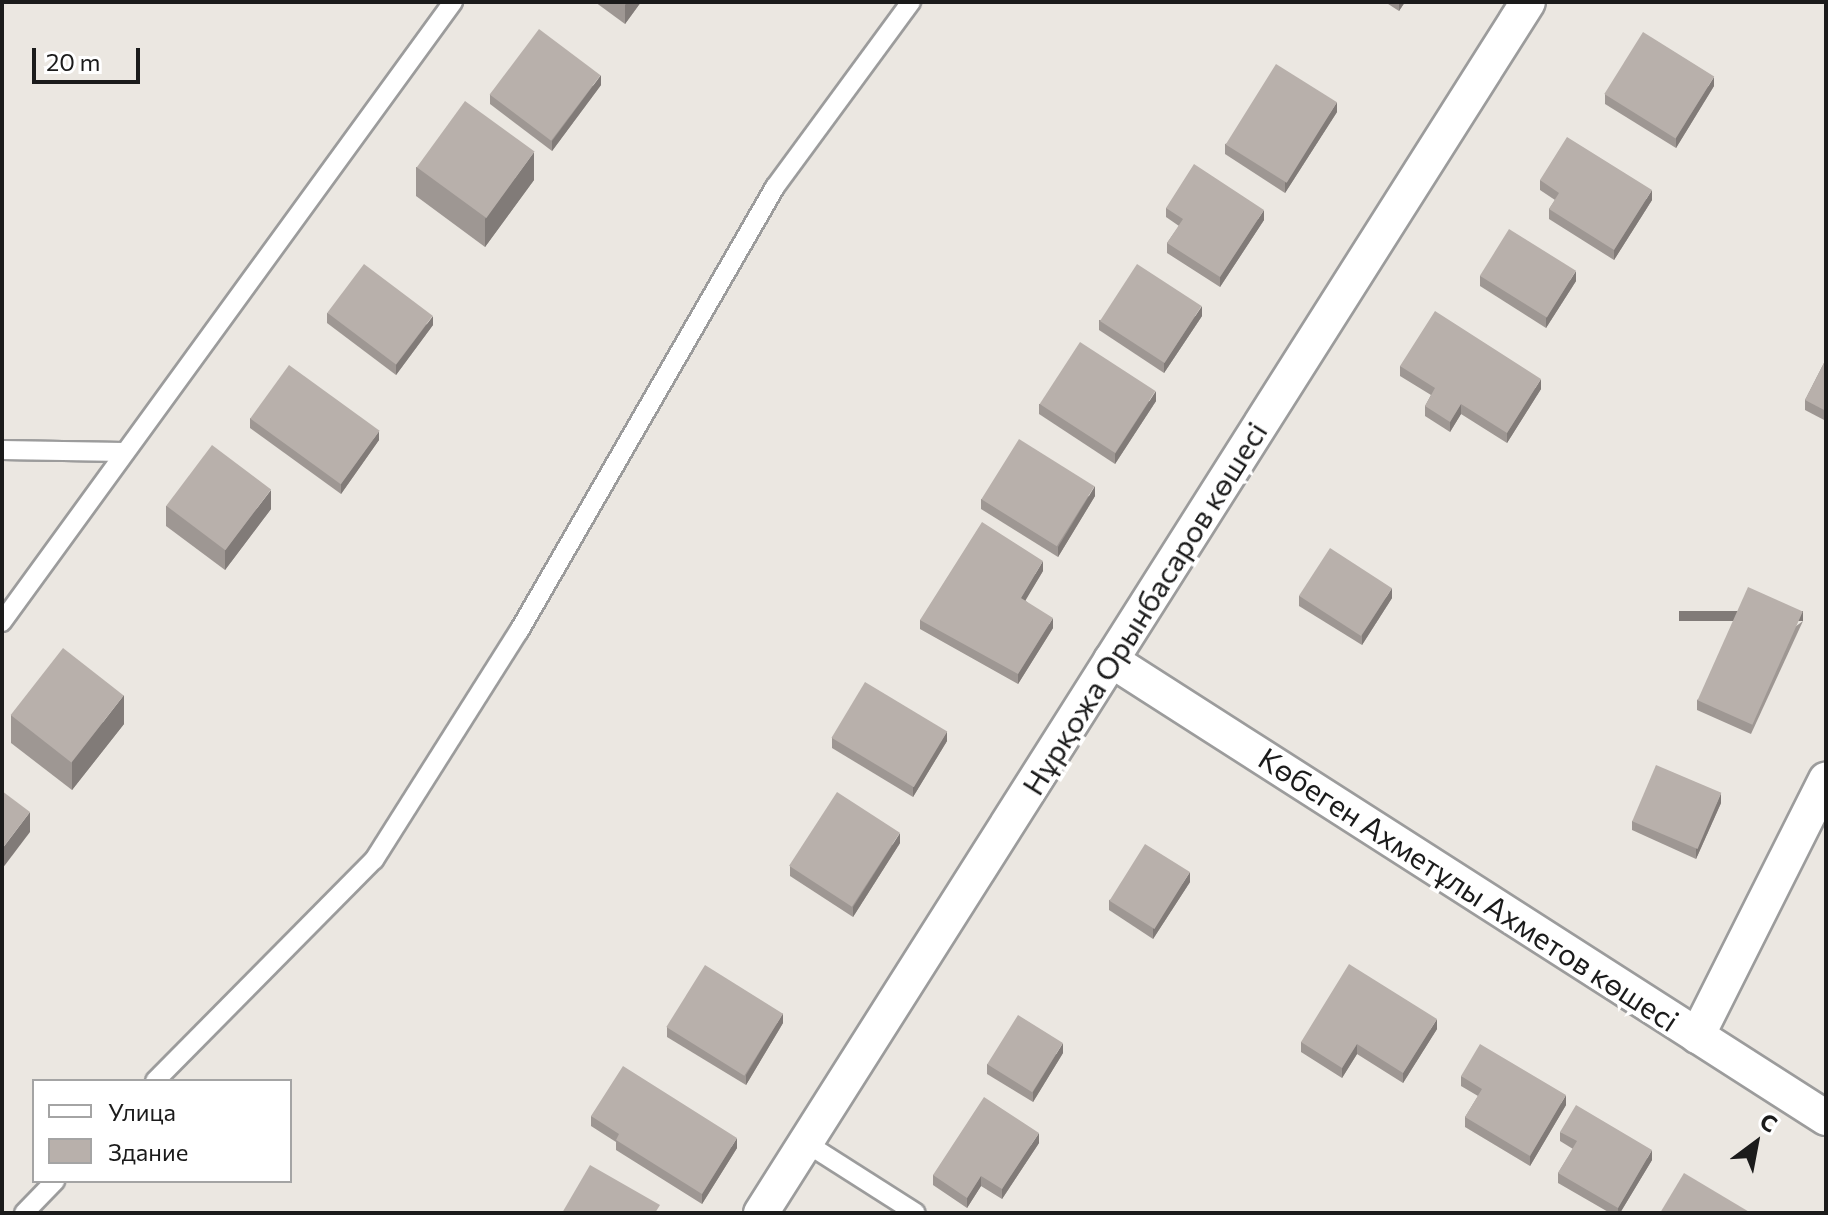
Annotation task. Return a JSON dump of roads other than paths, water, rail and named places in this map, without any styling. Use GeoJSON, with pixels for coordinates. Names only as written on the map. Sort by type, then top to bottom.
{"type":"FeatureCollection","features":[{"type":"Feature","properties":{"kind":"street","name":"Нұрқожа Орынбасаров көшесі"},"geometry":{"type":"LineString","coordinates":[[761,1213],[1528,2]]}},
{"type":"Feature","properties":{"kind":"street","name":"Көбеген Ахметұлы Ахметов көшесі"},"geometry":{"type":"LineString","coordinates":[[1111,660],[1826,1118]]}},
{"type":"Feature","properties":{"kind":"street"},"geometry":{"type":"LineString","coordinates":[[1697,1036],[1826,780]]}},
{"type":"Feature","properties":{"kind":"lane"},"geometry":{"type":"LineString","coordinates":[[2,622],[453,2]]}},
{"type":"Feature","properties":{"kind":"lane"},"geometry":{"type":"LineString","coordinates":[[157,1079],[374,860],[519,631],[775,187],[911,2]]}},
{"type":"Feature","properties":{"kind":"lane"},"geometry":{"type":"LineString","coordinates":[[2,450],[124,452]]}},
{"type":"Feature","properties":{"kind":"lane"},"geometry":{"type":"LineString","coordinates":[[806,1143],[916,1213]]}},
{"type":"Feature","properties":{"kind":"lane"},"geometry":{"type":"LineString","coordinates":[[24,1213],[53,1183]]}}]}
